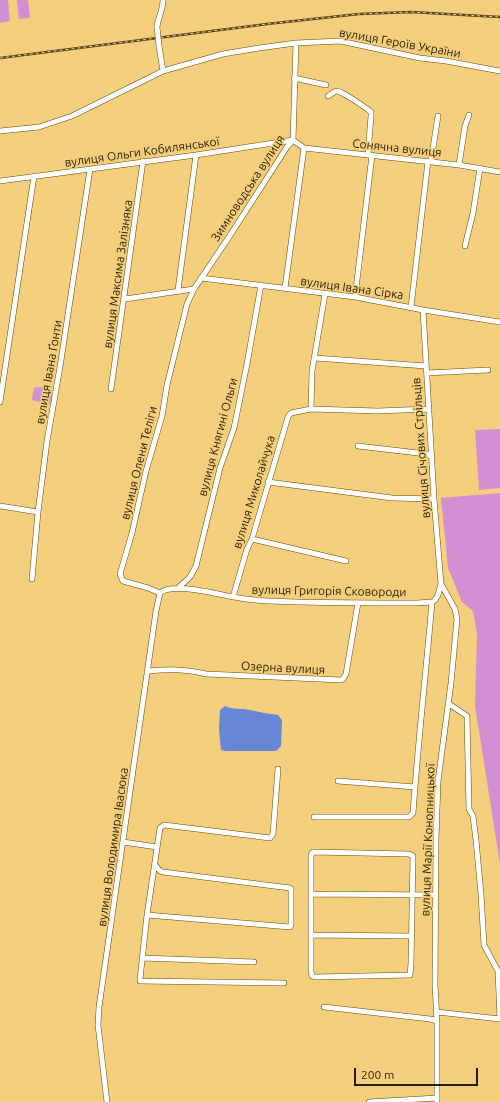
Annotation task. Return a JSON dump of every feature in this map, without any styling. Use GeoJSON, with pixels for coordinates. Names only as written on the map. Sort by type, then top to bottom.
{"type":"FeatureCollection","features":[{"type":"Feature","properties":{"kind":"street"},"geometry":{"type":"LineString","coordinates":[[163,0],[163,6],[158,18],[157,28],[163,71]]}},
{"type":"Feature","properties":{"kind":"street","name":"вулиця Героїв України"},"geometry":{"type":"LineString","coordinates":[[0,132],[39,127],[72,116],[163,71],[223,54],[294,43],[340,42],[420,58],[446,61],[500,71]]}},
{"type":"Feature","properties":{"kind":"street","name":"Зимноводська вулиця"},"geometry":{"type":"LineString","coordinates":[[194,289],[293,140],[294,43]]}},
{"type":"Feature","properties":{"kind":"street"},"geometry":{"type":"LineString","coordinates":[[294,78],[326,85]]}},
{"type":"Feature","properties":{"kind":"street"},"geometry":{"type":"LineString","coordinates":[[328,96],[338,92],[357,102],[370,112],[372,116],[370,154],[355,297]]}},
{"type":"Feature","properties":{"kind":"street"},"geometry":{"type":"LineString","coordinates":[[459,165],[465,126],[469,115]]}},
{"type":"Feature","properties":{"kind":"street"},"geometry":{"type":"LineString","coordinates":[[411,307],[429,161],[438,116]]}},
{"type":"Feature","properties":{"kind":"street"},"geometry":{"type":"LineString","coordinates":[[285,288],[304,148],[293,140]]}},
{"type":"Feature","properties":{"kind":"street","name":"вулиця Ольги Кобилянської"},"geometry":{"type":"LineString","coordinates":[[0,181],[196,155],[293,140]]}},
{"type":"Feature","properties":{"kind":"street","name":"Сонячна вулиця"},"geometry":{"type":"LineString","coordinates":[[304,148],[370,154],[500,171]]}},
{"type":"Feature","properties":{"kind":"street"},"geometry":{"type":"LineString","coordinates":[[178,290],[196,155]]}},
{"type":"Feature","properties":{"kind":"street","name":"вулиця Максима Залізняка"},"geometry":{"type":"LineString","coordinates":[[111,390],[125,299],[143,161]]}},
{"type":"Feature","properties":{"kind":"street"},"geometry":{"type":"LineString","coordinates":[[465,246],[473,213],[480,168]]}},
{"type":"Feature","properties":{"kind":"street","name":"вулиця Івана Ґонти"},"geometry":{"type":"LineString","coordinates":[[32,579],[38,512],[47,441],[62,360],[90,169]]}},
{"type":"Feature","properties":{"kind":"street"},"geometry":{"type":"LineString","coordinates":[[0,402],[34,176]]}},
{"type":"Feature","properties":{"kind":"street","name":"вулиця Івана Сірка"},"geometry":{"type":"LineString","coordinates":[[201,278],[355,297],[423,310],[500,320]]}},
{"type":"Feature","properties":{"kind":"street","name":"вулиця Княгині Ольги"},"geometry":{"type":"LineString","coordinates":[[178,588],[190,577],[196,566],[220,468],[234,428],[261,285]]}},
{"type":"Feature","properties":{"kind":"street"},"geometry":{"type":"LineString","coordinates":[[125,299],[178,290],[194,289]]}},
{"type":"Feature","properties":{"kind":"street","name":"вулиця Олени Теліги"},"geometry":{"type":"LineString","coordinates":[[159,594],[148,588],[123,581],[120,574],[132,533],[146,471],[162,416],[167,385],[187,304],[194,289]]}},
{"type":"Feature","properties":{"kind":"street"},"geometry":{"type":"LineString","coordinates":[[325,294],[312,371],[311,409],[378,411],[428,409]]}},
{"type":"Feature","properties":{"kind":"street","name":"вулиця Січових Стрільців"},"geometry":{"type":"LineString","coordinates":[[423,310],[428,409],[441,584]]}},
{"type":"Feature","properties":{"kind":"street"},"geometry":{"type":"LineString","coordinates":[[315,358],[426,366]]}},
{"type":"Feature","properties":{"kind":"street"},"geometry":{"type":"LineString","coordinates":[[427,373],[488,370]]}},
{"type":"Feature","properties":{"kind":"street","name":"вулиця Миколайчука"},"geometry":{"type":"LineString","coordinates":[[233,597],[247,549],[252,539],[288,417],[291,413],[311,409]]}},
{"type":"Feature","properties":{"kind":"street"},"geometry":{"type":"LineString","coordinates":[[358,446],[427,454],[432,457]]}},
{"type":"Feature","properties":{"kind":"street"},"geometry":{"type":"LineString","coordinates":[[268,482],[392,498],[434,499]]}},
{"type":"Feature","properties":{"kind":"street"},"geometry":{"type":"LineString","coordinates":[[0,506],[38,512]]}},
{"type":"Feature","properties":{"kind":"street"},"geometry":{"type":"LineString","coordinates":[[252,539],[346,561]]}},
{"type":"Feature","properties":{"kind":"street"},"geometry":{"type":"LineString","coordinates":[[314,817],[409,817],[413,813],[425,694],[432,602],[438,595],[441,584]]}},
{"type":"Feature","properties":{"kind":"street","name":"вулиця Марії Конопницької"},"geometry":{"type":"LineString","coordinates":[[437,1100],[435,895],[438,781],[449,704],[455,645],[456,613],[449,596],[441,584]]}},
{"type":"Feature","properties":{"kind":"street","name":"вулиця Григорія Сковороди"},"geometry":{"type":"LineString","coordinates":[[159,594],[167,589],[178,588],[264,601],[358,604],[432,602]]}},
{"type":"Feature","properties":{"kind":"street","name":"вулиця Володимира Івасюка"},"geometry":{"type":"LineString","coordinates":[[107,1102],[98,1025],[99,1007],[159,594]]}},
{"type":"Feature","properties":{"kind":"street","name":"Озерна вулиця"},"geometry":{"type":"LineString","coordinates":[[148,672],[170,669],[188,670],[206,674],[341,680],[346,674],[358,604]]}},
{"type":"Feature","properties":{"kind":"street"},"geometry":{"type":"LineString","coordinates":[[437,1012],[500,1019],[498,971],[484,945],[476,840],[473,816],[470,809],[467,716],[449,704]]}},
{"type":"Feature","properties":{"kind":"street"},"geometry":{"type":"LineString","coordinates":[[278,769],[273,834],[270,838],[164,826],[159,831],[147,915],[140,979],[142,982],[284,984]]}},
{"type":"Feature","properties":{"kind":"street"},"geometry":{"type":"LineString","coordinates":[[338,781],[415,787]]}},
{"type":"Feature","properties":{"kind":"street"},"geometry":{"type":"LineString","coordinates":[[123,842],[157,847]]}},
{"type":"Feature","properties":{"kind":"street"},"geometry":{"type":"LineString","coordinates":[[313,852],[411,854],[413,856],[411,974],[408,976],[312,976],[311,894],[311,855],[313,852]]}},
{"type":"Feature","properties":{"kind":"street"},"geometry":{"type":"LineString","coordinates":[[147,915],[288,928],[290,928],[291,925],[290,888],[163,872],[155,866]]}},
{"type":"Feature","properties":{"kind":"street"},"geometry":{"type":"LineString","coordinates":[[311,894],[435,895]]}},
{"type":"Feature","properties":{"kind":"street"},"geometry":{"type":"LineString","coordinates":[[311,935],[411,936]]}},
{"type":"Feature","properties":{"kind":"street"},"geometry":{"type":"LineString","coordinates":[[142,958],[254,962]]}},
{"type":"Feature","properties":{"kind":"street"},"geometry":{"type":"LineString","coordinates":[[324,1007],[437,1021]]}},
{"type":"Feature","properties":{"kind":"street"},"geometry":{"type":"LineString","coordinates":[[369,1102],[437,1100]]}},
{"type":"Feature","properties":{"kind":"shaded area"},"geometry":{"type":"Polygon","coordinates":[[[0,0],[8,0],[10,21],[0,23],[0,0]]]}},
{"type":"Feature","properties":{"kind":"shaded area"},"geometry":{"type":"Polygon","coordinates":[[[17,0],[28,0],[30,18],[19,19],[17,0]]]}},
{"type":"Feature","properties":{"kind":"shaded area"},"geometry":{"type":"Polygon","coordinates":[[[38,387],[51,389],[50,403],[34,401],[32,399],[34,388],[38,387]]]}},
{"type":"Feature","properties":{"kind":"shaded area"},"geometry":{"type":"Polygon","coordinates":[[[500,429],[500,488],[479,490],[475,430],[500,429]]]}},
{"type":"Feature","properties":{"kind":"shaded area"},"geometry":{"type":"Polygon","coordinates":[[[500,493],[500,864],[475,706],[477,633],[473,611],[462,602],[448,568],[441,498],[500,493]]]}},
{"type":"Feature","properties":{"kind":"water"},"geometry":{"type":"Polygon","coordinates":[[[225,706],[278,715],[282,720],[281,746],[276,751],[221,750],[219,729],[220,710],[225,706]]]}},
{"type":"Feature","properties":{"kind":"railway"},"geometry":{"type":"LineString","coordinates":[[0,58],[267,24],[359,14],[411,12],[500,17]]}}]}
